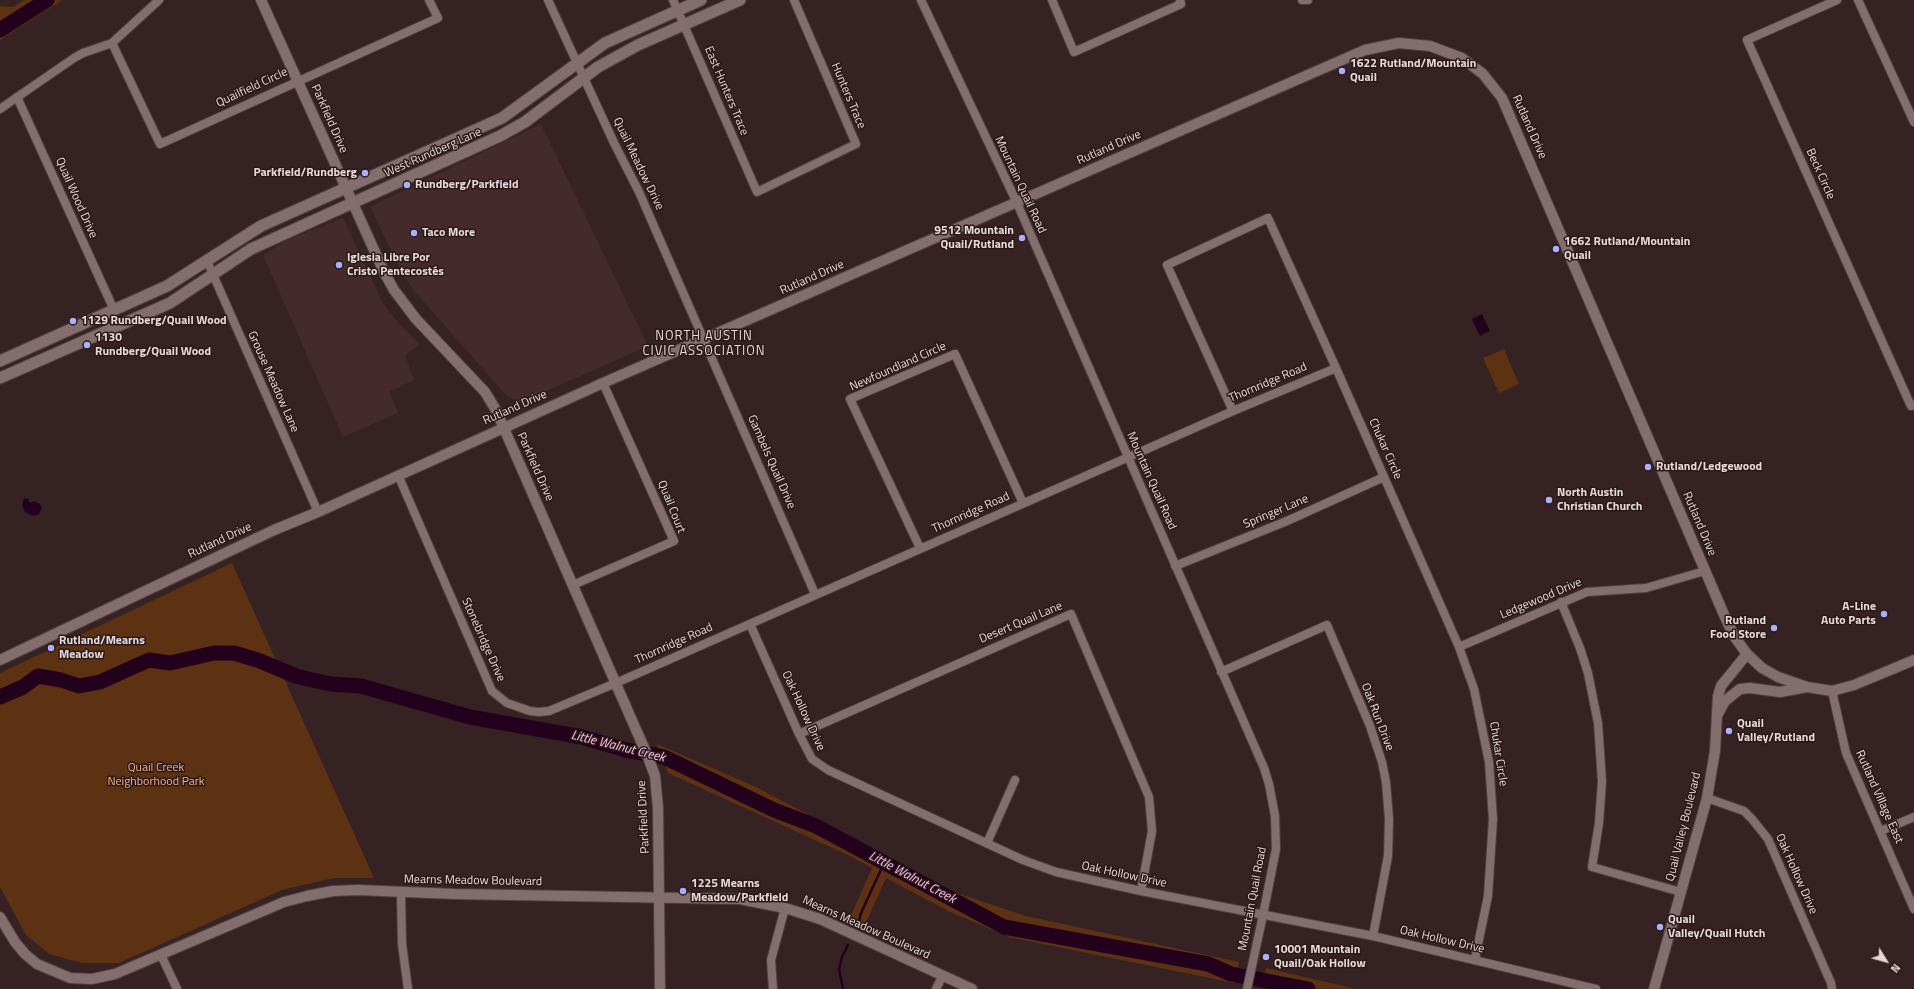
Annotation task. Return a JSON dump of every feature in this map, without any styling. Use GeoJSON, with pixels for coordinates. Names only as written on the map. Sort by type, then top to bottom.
{"type":"FeatureCollection","features":[{"type":"Feature","properties":{"kind":"main road","name":"West Rundberg Lane"},"geometry":{"type":"LineString","coordinates":[[0,361],[167,286],[261,226],[481,128],[515,109],[605,43],[676,5],[701,0]]}},
{"type":"Feature","properties":{"kind":"main road","name":"West Rundberg Lane"},"geometry":{"type":"LineString","coordinates":[[0,378],[170,302],[251,249],[489,142],[526,122],[583,77],[638,45],[740,0]]}},
{"type":"Feature","properties":{"kind":"main road"},"geometry":{"type":"LineString","coordinates":[[481,128],[489,142]]}},
{"type":"Feature","properties":{"kind":"street"},"geometry":{"type":"LineString","coordinates":[[0,109],[74,58],[112,44],[159,0]]}},
{"type":"Feature","properties":{"kind":"street","name":"Parkfield Drive"},"geometry":{"type":"LineString","coordinates":[[261,0],[352,203],[384,272],[400,300],[485,392],[496,410],[616,683],[655,776],[658,808],[660,989]]}},
{"type":"Feature","properties":{"kind":"street","name":"Quailfield Circle"},"geometry":{"type":"LineString","coordinates":[[112,44],[160,144],[298,80],[438,18],[430,0]]}},
{"type":"Feature","properties":{"kind":"street","name":"Quail Meadow Drive"},"geometry":{"type":"LineString","coordinates":[[548,0],[583,77],[639,192],[705,339]]}},
{"type":"Feature","properties":{"kind":"street","name":"Hunters Trace"},"geometry":{"type":"LineString","coordinates":[[757,192],[856,144],[794,0]]}},
{"type":"Feature","properties":{"kind":"street","name":"Mountain Quail Road"},"geometry":{"type":"LineString","coordinates":[[921,0],[1017,203],[1264,768],[1273,800],[1276,849],[1264,915],[1247,989]]}},
{"type":"Feature","properties":{"kind":"street"},"geometry":{"type":"LineString","coordinates":[[1052,0],[1074,52],[1181,4],[1180,0]]}},
{"type":"Feature","properties":{"kind":"street"},"geometry":{"type":"LineString","coordinates":[[1302,0],[1308,0]]}},
{"type":"Feature","properties":{"kind":"street","name":"Beck Circle"},"geometry":{"type":"LineString","coordinates":[[1837,0],[1747,40],[1912,406],[1914,405]]}},
{"type":"Feature","properties":{"kind":"street"},"geometry":{"type":"LineString","coordinates":[[1858,0],[1914,122]]}},
{"type":"Feature","properties":{"kind":"street","name":"East Hunters Trace"},"geometry":{"type":"LineString","coordinates":[[676,5],[757,192]]}},
{"type":"Feature","properties":{"kind":"street","name":"Rutland Drive"},"geometry":{"type":"LineString","coordinates":[[0,660],[274,530],[318,512],[604,383],[1365,50],[1388,45],[1415,44],[1441,49],[1462,58],[1483,74],[1493,85],[1509,111],[1705,571],[1734,636],[1747,654],[1762,668],[1778,677],[1807,687],[1832,691],[1854,685],[1914,660]]}},
{"type":"Feature","properties":{"kind":"street","name":"Quail Wood Drive"},"geometry":{"type":"LineString","coordinates":[[16,97],[114,310]]}},
{"type":"Feature","properties":{"kind":"street","name":"Chukar Circle"},"geometry":{"type":"LineString","coordinates":[[1233,411],[1167,265],[1268,218],[1459,647],[1474,690],[1489,762],[1492,793],[1491,865],[1488,896],[1475,959]]}},
{"type":"Feature","properties":{"kind":"street","name":"Grouse Meadow Lane"},"geometry":{"type":"LineString","coordinates":[[207,261],[318,512]]}},
{"type":"Feature","properties":{"kind":"street","name":"Gambels Quail Drive"},"geometry":{"type":"LineString","coordinates":[[705,339],[815,594]]}},
{"type":"Feature","properties":{"kind":"street","name":"Newfoundland Circle"},"geometry":{"type":"LineString","coordinates":[[920,548],[850,399],[955,354],[1023,503]]}},
{"type":"Feature","properties":{"kind":"street","name":"Thornridge Road"},"geometry":{"type":"LineString","coordinates":[[616,683],[1233,411],[1336,368]]}},
{"type":"Feature","properties":{"kind":"street","name":"Quail Court"},"geometry":{"type":"LineString","coordinates":[[573,585],[674,541],[604,383]]}},
{"type":"Feature","properties":{"kind":"street","name":"Stonebridge Drive"},"geometry":{"type":"LineString","coordinates":[[398,476],[492,691],[496,696],[508,704],[530,711],[549,711],[616,683]]}},
{"type":"Feature","properties":{"kind":"street","name":"Springer Lane"},"geometry":{"type":"LineString","coordinates":[[1175,566],[1287,521],[1384,477]]}},
{"type":"Feature","properties":{"kind":"street","name":"Ledgewood Drive"},"geometry":{"type":"LineString","coordinates":[[1459,647],[1587,592],[1646,588],[1705,571]]}},
{"type":"Feature","properties":{"kind":"street"},"geometry":{"type":"LineString","coordinates":[[1561,602],[1580,648],[1588,673],[1598,723],[1602,781],[1599,823],[1592,867],[1681,892]]}},
{"type":"Feature","properties":{"kind":"street","name":"Desert Quail Lane"},"geometry":{"type":"LineString","coordinates":[[799,734],[1071,614],[1149,797],[1152,831],[1141,891]]}},
{"type":"Feature","properties":{"kind":"street","name":"Oak Hollow Drive"},"geometry":{"type":"LineString","coordinates":[[750,624],[808,753],[823,767],[1040,867],[1141,891],[1373,936],[1475,959],[1596,989]]}},
{"type":"Feature","properties":{"kind":"street","name":"Oak Run Drive"},"geometry":{"type":"LineString","coordinates":[[1221,672],[1327,625],[1370,726],[1386,782],[1389,819],[1388,856],[1373,936]]}},
{"type":"Feature","properties":{"kind":"street","name":"Quail Valley Boulevard"},"geometry":{"type":"LineString","coordinates":[[1654,989],[1707,798],[1715,751],[1718,696],[1721,686],[1747,654]]}},
{"type":"Feature","properties":{"kind":"street"},"geometry":{"type":"LineString","coordinates":[[1717,716],[1725,701],[1740,689],[1750,688],[1780,692],[1807,687]]}},
{"type":"Feature","properties":{"kind":"street","name":"Rutland Village East"},"geometry":{"type":"LineString","coordinates":[[1832,691],[1846,753],[1914,910]]}},
{"type":"Feature","properties":{"kind":"street"},"geometry":{"type":"LineString","coordinates":[[987,843],[1015,780]]}},
{"type":"Feature","properties":{"kind":"street","name":"Oak Hollow Drive"},"geometry":{"type":"LineString","coordinates":[[1707,798],[1744,811],[1768,839],[1832,989]]}},
{"type":"Feature","properties":{"kind":"street"},"geometry":{"type":"LineString","coordinates":[[1881,831],[1914,817]]}},
{"type":"Feature","properties":{"kind":"street","name":"Mearns Meadow Boulevard"},"geometry":{"type":"LineString","coordinates":[[0,916],[15,942],[25,954],[44,968],[70,978],[92,979],[115,974],[284,902],[333,891],[358,890],[401,893],[740,899],[785,908],[820,919],[972,989]]}},
{"type":"Feature","properties":{"kind":"street"},"geometry":{"type":"LineString","coordinates":[[401,893],[402,944],[408,989]]}},
{"type":"Feature","properties":{"kind":"street"},"geometry":{"type":"LineString","coordinates":[[773,989],[771,979],[771,960],[785,908]]}},
{"type":"Feature","properties":{"kind":"street"},"geometry":{"type":"LineString","coordinates":[[161,955],[177,989]]}},
{"type":"Feature","properties":{"kind":"street"},"geometry":{"type":"LineString","coordinates":[[936,989],[942,976]]}},
{"type":"Feature","properties":{"kind":"shaded area"},"geometry":{"type":"Polygon","coordinates":[[[541,124],[648,346],[519,403],[507,396],[415,292],[403,275],[370,207],[541,124]]]}},
{"type":"Feature","properties":{"kind":"shaded area"},"geometry":{"type":"Polygon","coordinates":[[[343,218],[383,303],[401,326],[420,345],[405,355],[414,380],[389,392],[398,413],[343,437],[263,255],[285,241],[343,218]]]}},
{"type":"Feature","properties":{"kind":"shaded area"},"geometry":{"type":"Polygon","coordinates":[[[1482,314],[1490,331],[1480,336],[1472,319],[1482,314]]]}},
{"type":"Feature","properties":{"kind":"shaded area"},"geometry":{"type":"Polygon","coordinates":[[[24,498],[28,499],[30,503],[34,501],[40,504],[42,508],[39,514],[33,516],[25,512],[22,505],[24,498]]]}},
{"type":"Feature","properties":{"kind":"green space"},"geometry":{"type":"Polygon","coordinates":[[[24,0],[62,0],[0,40],[0,6],[13,7],[24,0]]]}},
{"type":"Feature","properties":{"kind":"green space"},"geometry":{"type":"Polygon","coordinates":[[[1504,349],[1519,384],[1499,393],[1483,358],[1504,349]]]}},
{"type":"Feature","properties":{"kind":"green space","name":"Quail Creek Neighborhood Park"},"geometry":{"type":"Polygon","coordinates":[[[232,563],[374,878],[334,878],[282,890],[119,963],[82,963],[49,954],[26,935],[0,887],[0,673],[232,563]]]}},
{"type":"Feature","properties":{"kind":"green space"},"geometry":{"type":"Polygon","coordinates":[[[657,744],[756,787],[954,892],[1026,916],[1239,962],[1234,983],[1009,937],[948,911],[886,878],[864,927],[849,920],[872,868],[848,855],[668,773],[657,744]]]}},
{"type":"Feature","properties":{"kind":"green space"},"geometry":{"type":"Polygon","coordinates":[[[1266,968],[1356,989],[1262,988],[1266,968]]]}},
{"type":"Feature","properties":{"kind":"waterway"},"geometry":{"type":"LineString","coordinates":[[0,30],[47,0]]}},
{"type":"Feature","properties":{"kind":"waterway","name":"Little Walnut Creek"},"geometry":{"type":"LineString","coordinates":[[0,697],[23,687],[38,676],[61,680],[79,686],[100,682],[149,660],[170,663],[214,653],[234,653],[260,661],[296,676],[312,680],[331,684],[361,686],[470,717],[582,737],[626,750],[664,757],[774,810],[816,826],[1004,927],[1208,964],[1231,974],[1308,989]]}},
{"type":"Feature","properties":{"kind":"waterway"},"geometry":{"type":"LineString","coordinates":[[858,924],[861,913],[884,863]]}},
{"type":"Feature","properties":{"kind":"waterway"},"geometry":{"type":"LineString","coordinates":[[843,989],[839,969],[842,957],[848,945]]}},
{"type":"Feature","properties":{"kind":"place","name":"1622 Rutland/Mountain Quail"},"geometry":{"type":"Point","coordinates":[1342,71]}},
{"type":"Feature","properties":{"kind":"place","name":"Parkfield/Rundberg"},"geometry":{"type":"Point","coordinates":[365,173]}},
{"type":"Feature","properties":{"kind":"place","name":"Rundberg/Parkfield"},"geometry":{"type":"Point","coordinates":[407,185]}},
{"type":"Feature","properties":{"kind":"place","name":"Taco More"},"geometry":{"type":"Point","coordinates":[414,233]}},
{"type":"Feature","properties":{"kind":"place","name":"9512 Mountain Quail/Rutland"},"geometry":{"type":"Point","coordinates":[1022,238]}},
{"type":"Feature","properties":{"kind":"place","name":"1662 Rutland/Mountain Quail"},"geometry":{"type":"Point","coordinates":[1556,249]}},
{"type":"Feature","properties":{"kind":"place","name":"Iglesia Libre Por Cristo Pentecostés"},"geometry":{"type":"Point","coordinates":[339,265]}},
{"type":"Feature","properties":{"kind":"place","name":"1129 Rundberg/Quail Wood"},"geometry":{"type":"Point","coordinates":[73,321]}},
{"type":"Feature","properties":{"kind":"place","name":"1130 Rundberg/Quail Wood"},"geometry":{"type":"Point","coordinates":[87,345]}},
{"type":"Feature","properties":{"kind":"place","name":"Rutland/Ledgewood"},"geometry":{"type":"Point","coordinates":[1648,467]}},
{"type":"Feature","properties":{"kind":"place","name":"North Austin Christian Church"},"geometry":{"type":"Point","coordinates":[1549,500]}},
{"type":"Feature","properties":{"kind":"place","name":"A-Line Auto Parts"},"geometry":{"type":"Point","coordinates":[1884,614]}},
{"type":"Feature","properties":{"kind":"place","name":"Rutland Food Store"},"geometry":{"type":"Point","coordinates":[1774,628]}},
{"type":"Feature","properties":{"kind":"place","name":"Rutland/Mearns Meadow"},"geometry":{"type":"Point","coordinates":[51,648]}},
{"type":"Feature","properties":{"kind":"place","name":"Quail Valley/Rutland"},"geometry":{"type":"Point","coordinates":[1729,731]}},
{"type":"Feature","properties":{"kind":"place","name":"1225 Mearns Meadow/Parkfield"},"geometry":{"type":"Point","coordinates":[683,891]}},
{"type":"Feature","properties":{"kind":"place","name":"Quail Valley/Quail Hutch"},"geometry":{"type":"Point","coordinates":[1660,927]}},
{"type":"Feature","properties":{"kind":"place","name":"10001 Mountain Quail/Oak Hollow"},"geometry":{"type":"Point","coordinates":[1266,957]}},
{"type":"Feature","properties":{"kind":"district","name":"NORTH AUSTIN CIVIC ASSOCIATION"},"geometry":{"type":"Point","coordinates":[704,344]}}]}
